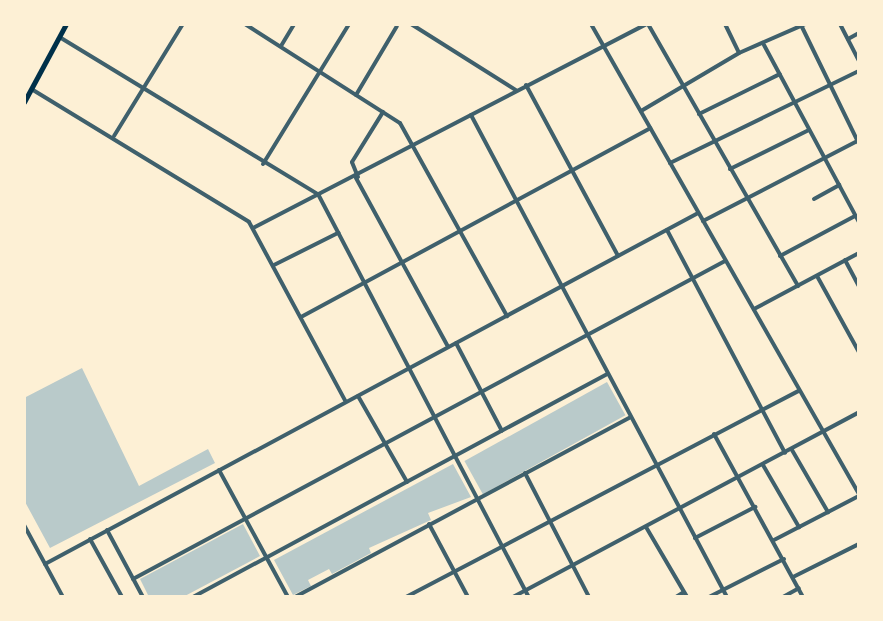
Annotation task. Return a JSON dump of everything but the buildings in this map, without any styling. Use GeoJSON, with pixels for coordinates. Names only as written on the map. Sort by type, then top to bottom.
{"type":"FeatureCollection","features":[{"type":"Feature","properties":{"kind":"main road"},"geometry":{"type":"LineString","coordinates":[[24,102],[61,38],[66,24]]}},
{"type":"Feature","properties":{"kind":"street"},"geometry":{"type":"LineString","coordinates":[[114,136],[183,24]]}},
{"type":"Feature","properties":{"kind":"street"},"geometry":{"type":"LineString","coordinates":[[245,24],[383,112],[416,145],[507,316]]}},
{"type":"Feature","properties":{"kind":"street"},"geometry":{"type":"LineString","coordinates":[[281,46],[294,24]]}},
{"type":"Feature","properties":{"kind":"street"},"geometry":{"type":"LineString","coordinates":[[262,164],[349,24]]}},
{"type":"Feature","properties":{"kind":"street"},"geometry":{"type":"LineString","coordinates":[[356,95],[400,25],[389,24]]}},
{"type":"Feature","properties":{"kind":"street"},"geometry":{"type":"LineString","coordinates":[[411,24],[516,90]]}},
{"type":"Feature","properties":{"kind":"street"},"geometry":{"type":"LineString","coordinates":[[591,24],[859,495],[774,540]]}},
{"type":"Feature","properties":{"kind":"street"},"geometry":{"type":"LineString","coordinates":[[253,228],[318,194],[357,177],[516,90],[647,24],[798,286]]}},
{"type":"Feature","properties":{"kind":"street"},"geometry":{"type":"LineString","coordinates":[[725,24],[739,53]]}},
{"type":"Feature","properties":{"kind":"street"},"geometry":{"type":"LineString","coordinates":[[840,24],[859,61]]}},
{"type":"Feature","properties":{"kind":"street"},"geometry":{"type":"LineString","coordinates":[[641,111],[739,53],[764,45],[802,25],[859,142],[703,221]]}},
{"type":"Feature","properties":{"kind":"street"},"geometry":{"type":"LineString","coordinates":[[848,39],[859,33]]}},
{"type":"Feature","properties":{"kind":"street"},"geometry":{"type":"LineString","coordinates":[[61,38],[262,164],[318,194],[529,597]]}},
{"type":"Feature","properties":{"kind":"street"},"geometry":{"type":"LineString","coordinates":[[764,45],[859,222]]}},
{"type":"Feature","properties":{"kind":"street"},"geometry":{"type":"LineString","coordinates":[[670,163],[859,71]]}},
{"type":"Feature","properties":{"kind":"street"},"geometry":{"type":"LineString","coordinates":[[699,114],[780,74]]}},
{"type":"Feature","properties":{"kind":"street"},"geometry":{"type":"LineString","coordinates":[[526,85],[618,256]]}},
{"type":"Feature","properties":{"kind":"street"},"geometry":{"type":"LineString","coordinates":[[33,90],[114,136],[253,228],[346,402]]}},
{"type":"Feature","properties":{"kind":"street"},"geometry":{"type":"LineString","coordinates":[[383,112],[352,162],[357,177],[448,347]]}},
{"type":"Feature","properties":{"kind":"street"},"geometry":{"type":"LineString","coordinates":[[471,115],[726,597]]}},
{"type":"Feature","properties":{"kind":"street"},"geometry":{"type":"LineString","coordinates":[[301,317],[650,128]]}},
{"type":"Feature","properties":{"kind":"street"},"geometry":{"type":"LineString","coordinates":[[730,169],[809,130]]}},
{"type":"Feature","properties":{"kind":"street"},"geometry":{"type":"LineString","coordinates":[[814,199],[839,185]]}},
{"type":"Feature","properties":{"kind":"street"},"geometry":{"type":"LineString","coordinates":[[45,564],[698,213]]}},
{"type":"Feature","properties":{"kind":"street"},"geometry":{"type":"LineString","coordinates":[[780,256],[855,216]]}},
{"type":"Feature","properties":{"kind":"street"},"geometry":{"type":"LineString","coordinates":[[667,230],[785,453]]}},
{"type":"Feature","properties":{"kind":"street"},"geometry":{"type":"LineString","coordinates":[[274,266],[338,233]]}},
{"type":"Feature","properties":{"kind":"street"},"geometry":{"type":"LineString","coordinates":[[754,309],[859,253]]}},
{"type":"Feature","properties":{"kind":"street"},"geometry":{"type":"LineString","coordinates":[[845,260],[859,286]]}},
{"type":"Feature","properties":{"kind":"street"},"geometry":{"type":"LineString","coordinates":[[133,579],[587,335],[691,275],[725,261]]}},
{"type":"Feature","properties":{"kind":"street"},"geometry":{"type":"LineString","coordinates":[[817,276],[859,352]]}},
{"type":"Feature","properties":{"kind":"street"},"geometry":{"type":"LineString","coordinates":[[456,343],[502,430]]}},
{"type":"Feature","properties":{"kind":"street"},"geometry":{"type":"LineString","coordinates":[[193,597],[607,374]]}},
{"type":"Feature","properties":{"kind":"street"},"geometry":{"type":"LineString","coordinates":[[406,597],[501,545],[799,391]]}},
{"type":"Feature","properties":{"kind":"street"},"geometry":{"type":"LineString","coordinates":[[358,396],[407,482]]}},
{"type":"Feature","properties":{"kind":"street"},"geometry":{"type":"LineString","coordinates":[[513,597],[823,434],[859,412]]}},
{"type":"Feature","properties":{"kind":"street"},"geometry":{"type":"LineString","coordinates":[[295,597],[630,417]]}},
{"type":"Feature","properties":{"kind":"street"},"geometry":{"type":"LineString","coordinates":[[714,434],[774,540],[803,597]]}},
{"type":"Feature","properties":{"kind":"street"},"geometry":{"type":"LineString","coordinates":[[792,450],[828,512]]}},
{"type":"Feature","properties":{"kind":"street"},"geometry":{"type":"LineString","coordinates":[[763,465],[799,527]]}},
{"type":"Feature","properties":{"kind":"street"},"geometry":{"type":"LineString","coordinates":[[219,470],[288,597]]}},
{"type":"Feature","properties":{"kind":"street"},"geometry":{"type":"LineString","coordinates":[[525,473],[589,597]]}},
{"type":"Feature","properties":{"kind":"street"},"geometry":{"type":"LineString","coordinates":[[695,538],[755,507]]}},
{"type":"Feature","properties":{"kind":"street"},"geometry":{"type":"LineString","coordinates":[[429,524],[468,597]]}},
{"type":"Feature","properties":{"kind":"street"},"geometry":{"type":"LineString","coordinates":[[24,525],[63,597]]}},
{"type":"Feature","properties":{"kind":"street"},"geometry":{"type":"LineString","coordinates":[[646,527],[685,595],[675,597]]}},
{"type":"Feature","properties":{"kind":"street"},"geometry":{"type":"LineString","coordinates":[[107,530],[143,597]]}},
{"type":"Feature","properties":{"kind":"street"},"geometry":{"type":"LineString","coordinates":[[90,539],[122,597]]}},
{"type":"Feature","properties":{"kind":"street"},"geometry":{"type":"LineString","coordinates":[[794,577],[859,544]]}},
{"type":"Feature","properties":{"kind":"street"},"geometry":{"type":"LineString","coordinates":[[709,597],[784,559]]}},
{"type":"Feature","properties":{"kind":"street"},"geometry":{"type":"LineString","coordinates":[[783,597],[799,588]]}},
{"type":"Feature","properties":{"kind":"shaded area"},"geometry":{"type":"Polygon","coordinates":[[[82,368],[139,486],[208,449],[215,463],[50,548],[24,500],[24,398],[82,368]]]}},
{"type":"Feature","properties":{"kind":"shaded area"},"geometry":{"type":"Polygon","coordinates":[[[607,382],[625,415],[483,494],[464,461],[607,382]]]}},
{"type":"Feature","properties":{"kind":"shaded area"},"geometry":{"type":"Polygon","coordinates":[[[453,464],[471,497],[428,513],[431,520],[369,548],[371,553],[332,574],[329,569],[308,580],[311,586],[293,595],[274,560],[453,464]]]}},
{"type":"Feature","properties":{"kind":"shaded area"},"geometry":{"type":"Polygon","coordinates":[[[243,524],[260,556],[183,597],[149,597],[140,579],[243,524]]]}}]}
